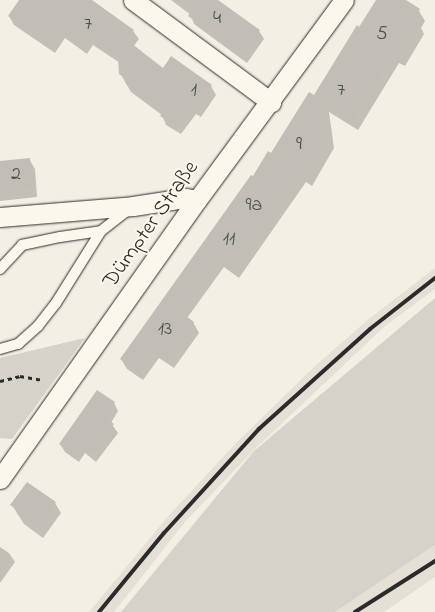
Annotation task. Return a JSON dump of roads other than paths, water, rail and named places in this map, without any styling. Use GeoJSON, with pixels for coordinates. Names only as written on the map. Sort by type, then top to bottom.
{"type":"FeatureCollection","features":[{"type":"Feature","properties":{"kind":"street"},"geometry":{"type":"LineString","coordinates":[[133,0],[271,102]]}},
{"type":"Feature","properties":{"kind":"street","name":"Dümpter Straße"},"geometry":{"type":"LineString","coordinates":[[0,479],[197,200],[271,102],[344,0]]}},
{"type":"Feature","properties":{"kind":"street"},"geometry":{"type":"LineString","coordinates":[[0,217],[133,206],[185,198],[197,200]]}},
{"type":"Feature","properties":{"kind":"lane"},"geometry":{"type":"LineString","coordinates":[[0,349],[18,344],[38,326],[56,303],[101,231],[133,206]]}},
{"type":"Feature","properties":{"kind":"lane"},"geometry":{"type":"LineString","coordinates":[[0,269],[22,245],[60,236],[101,231]]}},
{"type":"Feature","properties":{"kind":"railway"},"geometry":{"type":"LineString","coordinates":[[99,612],[164,533],[259,429],[370,329],[435,278]]}},
{"type":"Feature","properties":{"kind":"railway"},"geometry":{"type":"LineString","coordinates":[[355,612],[435,561]]}}]}
